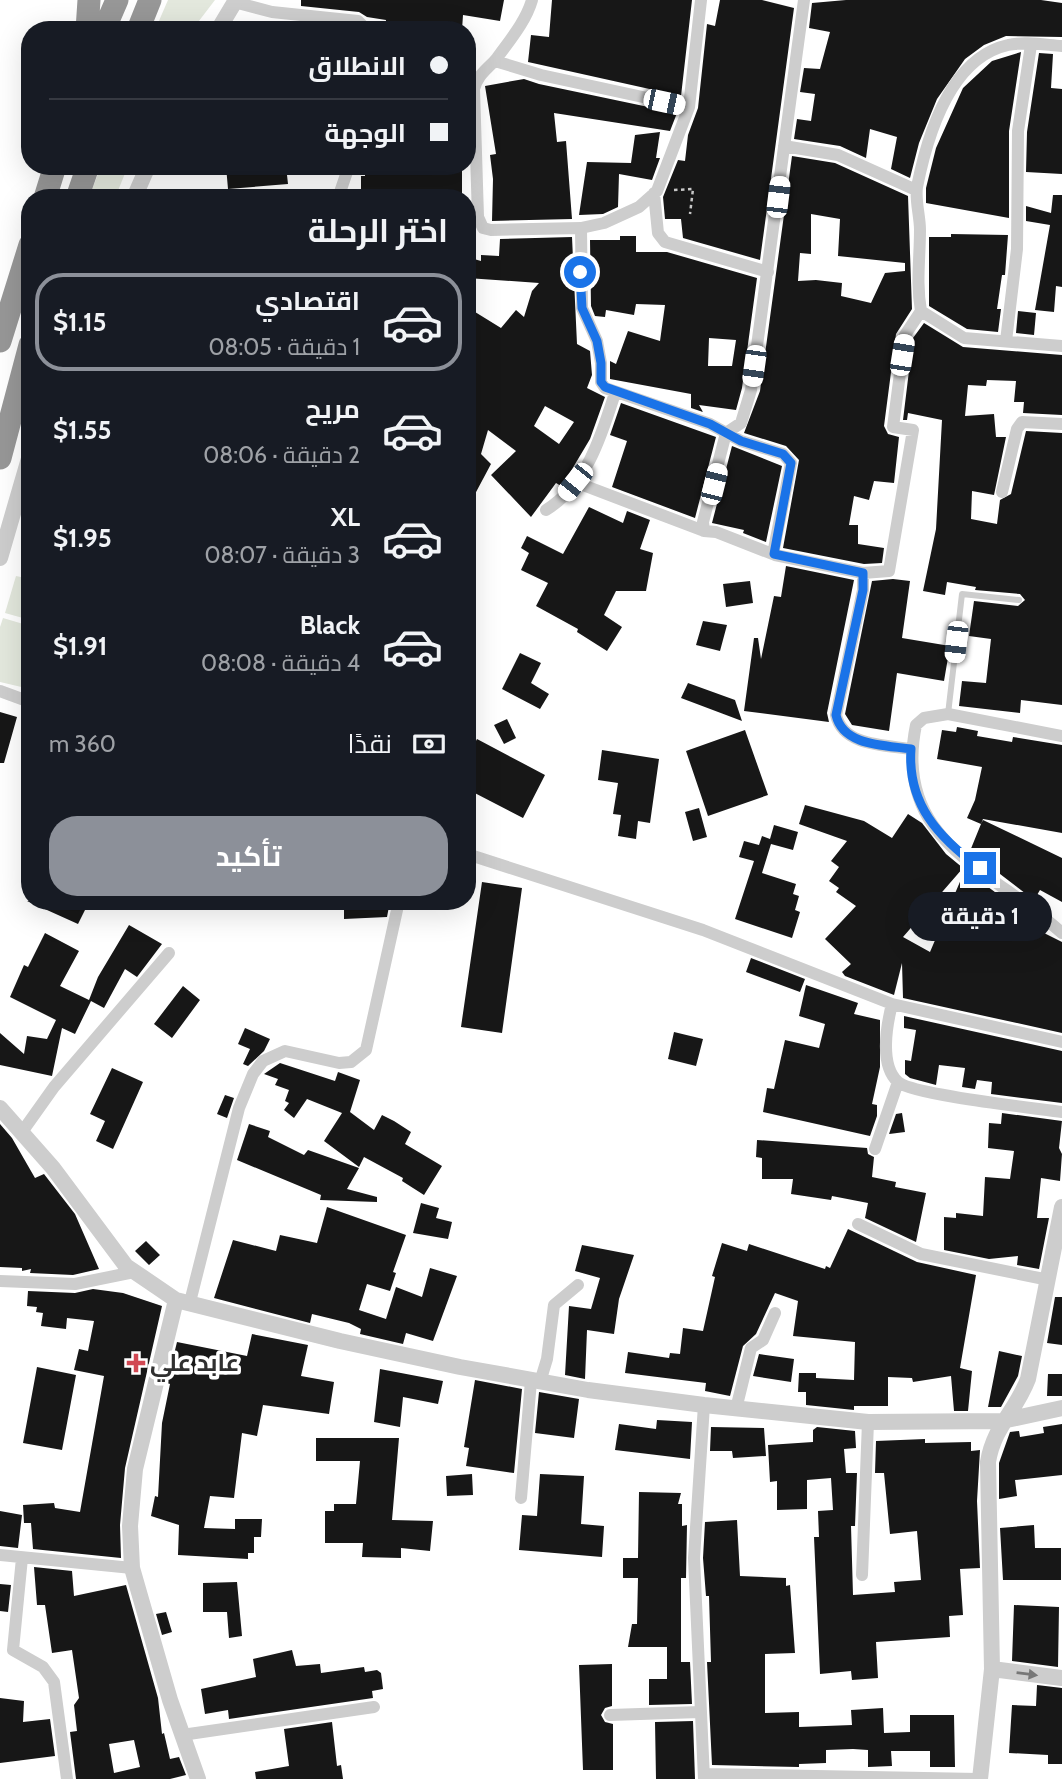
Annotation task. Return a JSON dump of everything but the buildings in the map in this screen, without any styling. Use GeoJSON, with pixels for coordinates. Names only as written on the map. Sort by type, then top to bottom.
{"type":"FeatureCollection","features":[{"type":"Feature","properties":{"kind":"highway"},"geometry":{"type":"LineString","coordinates":[[88,21],[89,0]]}},
{"type":"Feature","properties":{"kind":"highway"},"geometry":{"type":"LineString","coordinates":[[142,21],[149,2]]}},
{"type":"Feature","properties":{"kind":"highway"},"geometry":{"type":"LineString","coordinates":[[108,21],[115,3]]}},
{"type":"Feature","properties":{"kind":"highway"},"geometry":{"type":"LineString","coordinates":[[0,341],[21,274]]}},
{"type":"Feature","properties":{"kind":"highway"},"geometry":{"type":"LineString","coordinates":[[0,458],[21,379]]}},
{"type":"Feature","properties":{"kind":"street"},"geometry":{"type":"LineString","coordinates":[[476,84],[481,73],[495,61],[524,20],[532,0]]}},
{"type":"Feature","properties":{"kind":"street"},"geometry":{"type":"LineString","coordinates":[[701,0],[689,107],[655,192],[658,233],[665,242],[768,272]]}},
{"type":"Feature","properties":{"kind":"street"},"geometry":{"type":"LineString","coordinates":[[704,531],[703,522],[726,433],[741,423],[746,409],[768,272],[804,0]]}},
{"type":"Feature","properties":{"kind":"street"},"geometry":{"type":"LineString","coordinates":[[223,21],[235,1],[272,12],[358,21]]}},
{"type":"Feature","properties":{"kind":"street"},"geometry":{"type":"LineString","coordinates":[[575,482],[704,531],[716,532],[774,554],[863,573],[889,571],[913,430],[893,427],[905,335],[921,310],[917,287],[920,229],[916,190],[946,96],[965,73],[989,54],[1009,45],[1062,46]]}},
{"type":"Feature","properties":{"kind":"street"},"geometry":{"type":"LineString","coordinates":[[1006,341],[1017,249],[1018,131],[1031,45]]}},
{"type":"Feature","properties":{"kind":"street"},"geometry":{"type":"LineString","coordinates":[[495,61],[541,75],[689,107]]}},
{"type":"Feature","properties":{"kind":"street"},"geometry":{"type":"LineString","coordinates":[[784,146],[838,155],[916,190]]}},
{"type":"Feature","properties":{"kind":"street"},"geometry":{"type":"LineString","coordinates":[[476,216],[480,223],[491,230],[581,228],[627,214],[655,192]]}},
{"type":"Feature","properties":{"kind":"street"},"geometry":{"type":"LineString","coordinates":[[581,228],[582,308],[600,353],[601,382],[615,393],[710,424],[726,433],[783,454],[791,463],[774,554]]}},
{"type":"Feature","properties":{"kind":"street"},"geometry":{"type":"LineString","coordinates":[[921,310],[964,338],[1062,346]]}},
{"type":"Feature","properties":{"kind":"street"},"geometry":{"type":"LineString","coordinates":[[546,510],[560,501],[595,452],[615,393]]}},
{"type":"Feature","properties":{"kind":"street"},"geometry":{"type":"LineString","coordinates":[[1002,492],[1017,429],[1022,422],[1062,424]]}},
{"type":"Feature","properties":{"kind":"street"},"geometry":{"type":"LineString","coordinates":[[0,558],[21,486]]}},
{"type":"Feature","properties":{"kind":"street"},"geometry":{"type":"LineString","coordinates":[[863,573],[863,590],[836,715],[838,726],[850,737],[911,749]]}},
{"type":"Feature","properties":{"kind":"street"},"geometry":{"type":"LineString","coordinates":[[0,691],[21,699]]}},
{"type":"Feature","properties":{"kind":"street"},"geometry":{"type":"LineString","coordinates":[[1062,736],[935,714],[916,725],[911,749],[913,783],[928,822],[949,846],[1062,933]]}},
{"type":"Feature","properties":{"kind":"street"},"geometry":{"type":"LineString","coordinates":[[476,857],[703,930],[891,1004],[1062,1042]]}},
{"type":"Feature","properties":{"kind":"street"},"geometry":{"type":"LineString","coordinates":[[198,1779],[182,1735],[132,1568],[130,1526],[135,1469],[239,1108],[253,1074],[263,1061],[285,1051],[339,1063],[351,1062],[366,1050],[397,910]]}},
{"type":"Feature","properties":{"kind":"street"},"geometry":{"type":"LineString","coordinates":[[22,1132],[54,1087],[169,953]]}},
{"type":"Feature","properties":{"kind":"street"},"geometry":{"type":"LineString","coordinates":[[891,1004],[884,1039],[889,1063],[898,1082],[950,1096],[1062,1112]]}},
{"type":"Feature","properties":{"kind":"street"},"geometry":{"type":"LineString","coordinates":[[875,1149],[898,1082]]}},
{"type":"Feature","properties":{"kind":"street"},"geometry":{"type":"LineString","coordinates":[[0,1108],[53,1168],[109,1246],[134,1272],[183,1301],[340,1341],[536,1381],[736,1409],[868,1422],[1002,1421],[1062,1408]]}},
{"type":"Feature","properties":{"kind":"street"},"geometry":{"type":"LineString","coordinates":[[704,1405],[694,1558],[704,1776],[979,1779],[992,1669],[987,1476],[993,1436],[1022,1395],[1028,1379],[1062,1207]]}},
{"type":"Feature","properties":{"kind":"street"},"geometry":{"type":"LineString","coordinates":[[858,1224],[921,1254],[1049,1280]]}},
{"type":"Feature","properties":{"kind":"street"},"geometry":{"type":"LineString","coordinates":[[0,1281],[75,1284],[134,1272]]}},
{"type":"Feature","properties":{"kind":"street"},"geometry":{"type":"LineString","coordinates":[[521,1498],[536,1381],[547,1359],[554,1305],[578,1284]]}},
{"type":"Feature","properties":{"kind":"street"},"geometry":{"type":"LineString","coordinates":[[736,1409],[751,1348],[763,1340],[775,1313]]}},
{"type":"Feature","properties":{"kind":"street"},"geometry":{"type":"LineString","coordinates":[[862,1575],[868,1422]]}},
{"type":"Feature","properties":{"kind":"street"},"geometry":{"type":"LineString","coordinates":[[0,1555],[132,1568]]}},
{"type":"Feature","properties":{"kind":"street"},"geometry":{"type":"LineString","coordinates":[[22,1558],[13,1650],[43,1667],[54,1682],[66,1779]]}},
{"type":"Feature","properties":{"kind":"street"},"geometry":{"type":"LineString","coordinates":[[992,1669],[1062,1678]]}},
{"type":"Feature","properties":{"kind":"street"},"geometry":{"type":"LineString","coordinates":[[182,1735],[374,1707]]}},
{"type":"Feature","properties":{"kind":"street"},"geometry":{"type":"LineString","coordinates":[[610,1715],[700,1712]]}},
{"type":"Feature","properties":{"kind":"lane"},"geometry":{"type":"LineString","coordinates":[[948,715],[962,594],[1019,600]]}},
{"type":"Feature","properties":{"kind":"path"},"geometry":{"type":"LineString","coordinates":[[655,192],[693,189],[690,214]]}},
{"type":"Feature","properties":{"kind":"shaded area"},"geometry":{"type":"Polygon","coordinates":[[[168,0],[215,0],[199,21],[159,21],[168,0]]]}},
{"type":"Feature","properties":{"kind":"shaded area"},"geometry":{"type":"Polygon","coordinates":[[[98,175],[124,175],[119,189],[92,189],[98,175]]]}},
{"type":"Feature","properties":{"kind":"shaded area"},"geometry":{"type":"Polygon","coordinates":[[[16,576],[21,577],[21,617],[5,613],[16,576]]]}},
{"type":"Feature","properties":{"kind":"shaded area"},"geometry":{"type":"Polygon","coordinates":[[[3,618],[21,623],[21,687],[0,682],[0,627],[3,618]]]}},
{"type":"Feature","properties":{"kind":"place","name":"عابد علي"},"geometry":{"type":"Point","coordinates":[136,1363]}},
{"type":"Feature","properties":{"kind":"route"},"geometry":{"type":"LineString","coordinates":[[580,272],[582,308],[597,341],[601,382],[605,387],[615,393],[710,424],[741,441],[783,454],[791,463],[774,554],[863,573],[863,590],[836,715],[838,726],[850,737],[911,749],[913,783],[928,822],[949,846],[980,868]]}}]}
